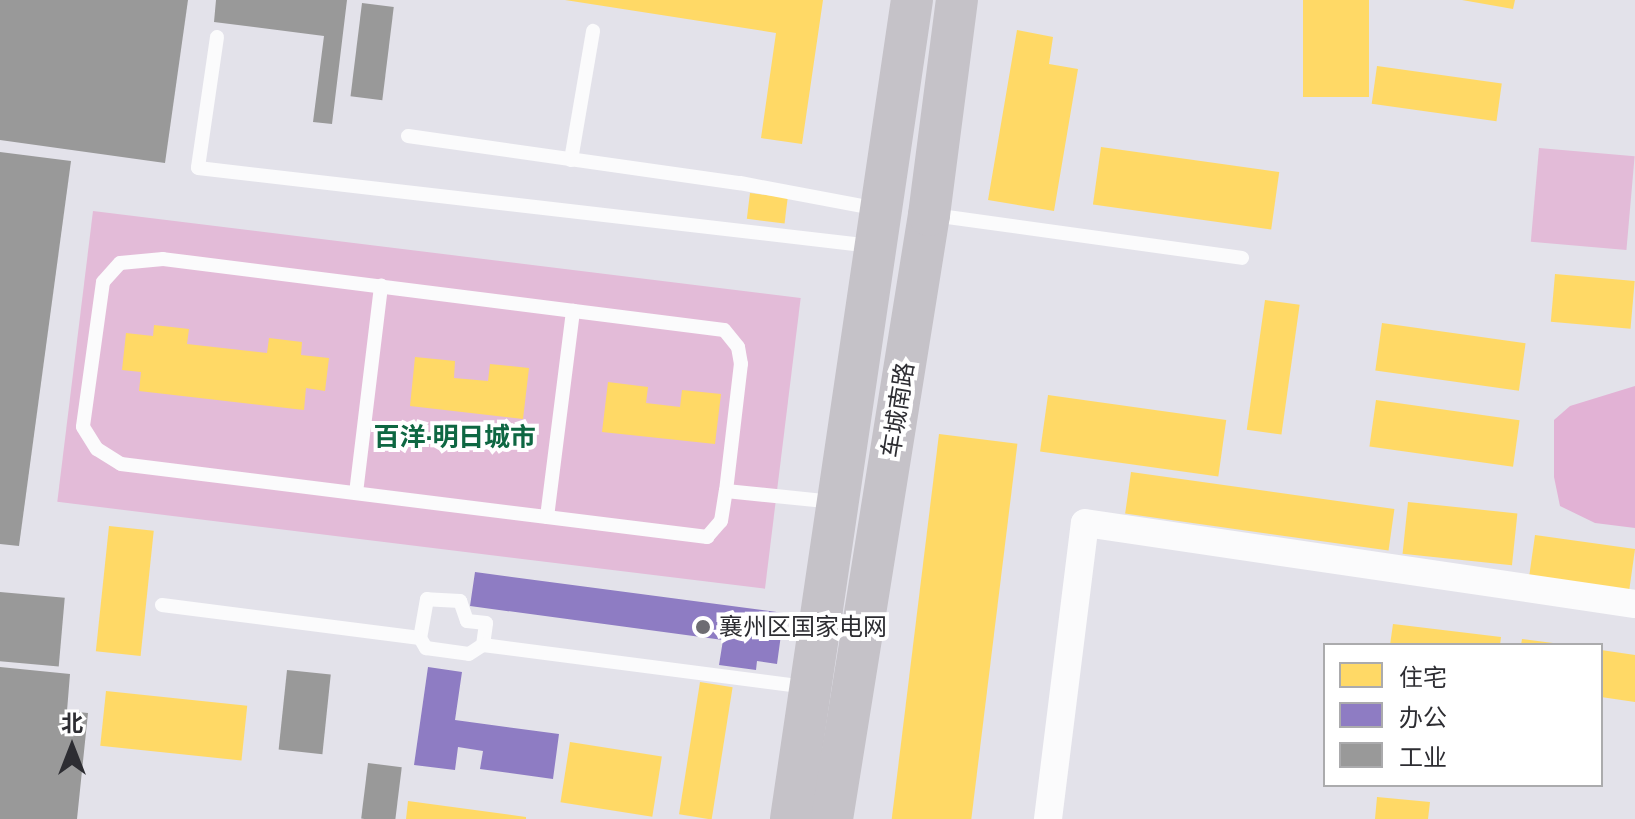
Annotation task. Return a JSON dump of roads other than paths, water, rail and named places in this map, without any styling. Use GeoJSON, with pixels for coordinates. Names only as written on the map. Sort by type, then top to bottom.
{"type":"FeatureCollection","features":[{"type":"Feature","properties":{"kind":"main road","name":"车城南路"},"geometry":{"type":"LineString","coordinates":[[791,819],[912,0]]}},
{"type":"Feature","properties":{"kind":"main road","name":"车城南路"},"geometry":{"type":"LineString","coordinates":[[832,819],[929,215],[957,0]]}},
{"type":"Feature","properties":{"kind":"street"},"geometry":{"type":"LineString","coordinates":[[1048,819],[1085,523],[1635,604]]}},
{"type":"Feature","properties":{"kind":"lane"},"geometry":{"type":"LineString","coordinates":[[571,160],[593,31]]}},
{"type":"Feature","properties":{"kind":"lane"},"geometry":{"type":"LineString","coordinates":[[217,37],[198,168],[879,228]]}},
{"type":"Feature","properties":{"kind":"lane"},"geometry":{"type":"LineString","coordinates":[[408,136],[571,160],[879,228]]}},
{"type":"Feature","properties":{"kind":"lane"},"geometry":{"type":"LineString","coordinates":[[929,215],[1242,258]]}},
{"type":"Feature","properties":{"kind":"lane"},"geometry":{"type":"LineString","coordinates":[[163,259],[381,286],[724,330],[738,347],[721,521],[707,537],[121,464],[97,449],[83,427],[103,282],[120,263],[163,259]]}},
{"type":"Feature","properties":{"kind":"lane"},"geometry":{"type":"LineString","coordinates":[[356,493],[381,286]]}},
{"type":"Feature","properties":{"kind":"lane"},"geometry":{"type":"LineString","coordinates":[[547,517],[573,311]]}},
{"type":"Feature","properties":{"kind":"lane"},"geometry":{"type":"LineString","coordinates":[[726,491],[840,502]]}},
{"type":"Feature","properties":{"kind":"lane"},"geometry":{"type":"LineString","coordinates":[[483,645],[486,623],[467,621],[460,601],[443,597],[427,599],[420,638],[426,648],[469,654],[483,645],[811,688]]}},
{"type":"Feature","properties":{"kind":"lane"},"geometry":{"type":"LineString","coordinates":[[162,605],[420,638]]}},
{"type":"Feature","properties":{"kind":"place","name":"襄州区国家电网"},"geometry":{"type":"Point","coordinates":[703,627]}},
{"type":"Feature","properties":{"kind":"district","name":"百洋·明日城市"},"geometry":{"type":"Point","coordinates":[455,437]}}]}
